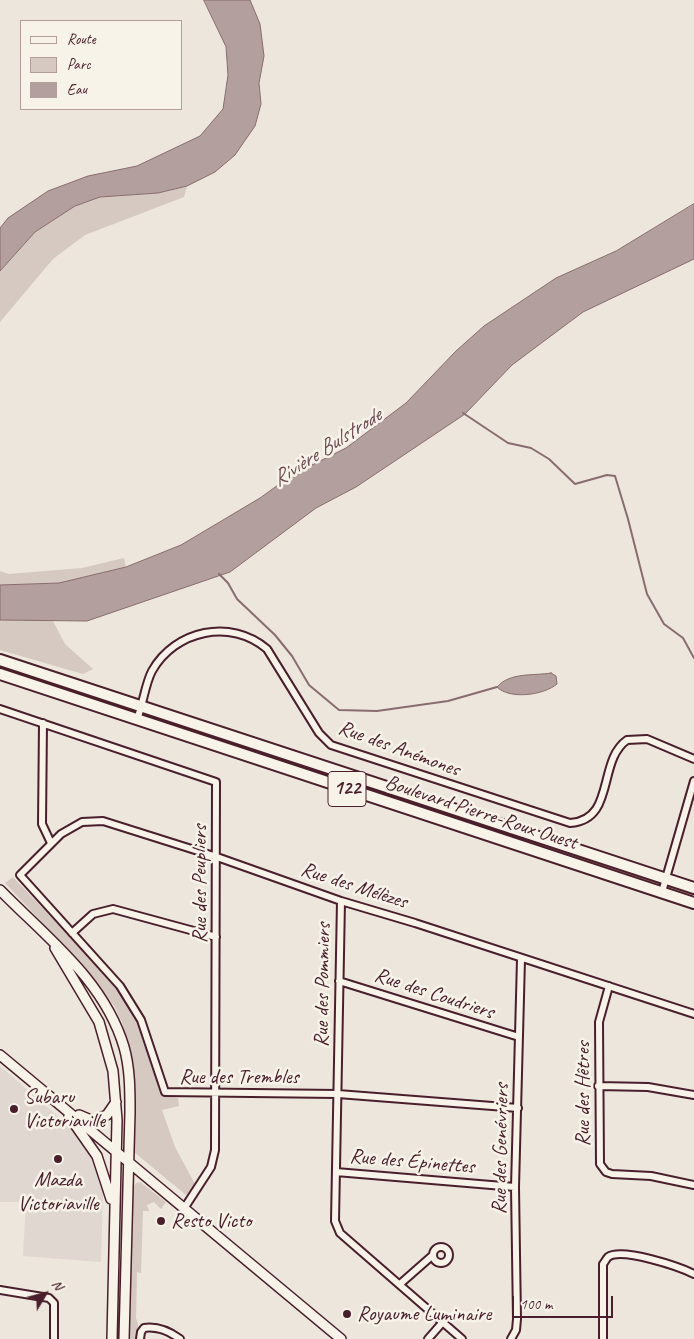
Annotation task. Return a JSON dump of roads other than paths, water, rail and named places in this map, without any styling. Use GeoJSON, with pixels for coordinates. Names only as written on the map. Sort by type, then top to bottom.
{"type":"FeatureCollection","features":[{"type":"Feature","properties":{"kind":"main road","name":"Boulevard Pierre-Roux Ouest"},"geometry":{"type":"LineString","coordinates":[[0,660],[694,888]]}},
{"type":"Feature","properties":{"kind":"main road","name":"Boulevard Pierre-Roux Ouest"},"geometry":{"type":"LineString","coordinates":[[0,674],[694,903]]}},
{"type":"Feature","properties":{"kind":"main road"},"geometry":{"type":"LineString","coordinates":[[0,890],[52,944],[72,960],[99,993],[111,1014],[124,1048],[130,1086],[124,1339]]}},
{"type":"Feature","properties":{"kind":"main road"},"geometry":{"type":"LineString","coordinates":[[52,944],[64,967],[90,1003],[99,1022],[114,1071],[116,1150],[112,1339]]}},
{"type":"Feature","properties":{"kind":"main road"},"geometry":{"type":"LineString","coordinates":[[0,1055],[185,1207],[341,1339]]}},
{"type":"Feature","properties":{"kind":"main road"},"geometry":{"type":"LineString","coordinates":[[61,1106],[93,1120],[107,1115],[116,1102]]}},
{"type":"Feature","properties":{"kind":"main road"},"geometry":{"type":"LineString","coordinates":[[61,1106],[97,1156],[105,1174],[114,1212]]}},
{"type":"Feature","properties":{"kind":"street","name":"Rue des Anémones"},"geometry":{"type":"LineString","coordinates":[[137,719],[151,672],[176,644],[212,631],[230,631],[254,639],[267,649],[320,733],[331,745],[570,823],[584,820],[598,809],[616,751],[627,740],[647,739],[694,759]]}},
{"type":"Feature","properties":{"kind":"street","name":"Rue des Peupliers"},"geometry":{"type":"LineString","coordinates":[[0,709],[214,779],[217,786],[216,1094],[213,1159],[206,1175],[185,1207]]}},
{"type":"Feature","properties":{"kind":"street"},"geometry":{"type":"LineString","coordinates":[[43,723],[42,824],[51,843]]}},
{"type":"Feature","properties":{"kind":"street"},"geometry":{"type":"LineString","coordinates":[[662,892],[694,780]]}},
{"type":"Feature","properties":{"kind":"street","name":"Rue des Mélèzes"},"geometry":{"type":"LineString","coordinates":[[20,875],[51,843],[73,827],[92,820],[103,821],[217,857],[341,901],[415,923],[694,1014]]}},
{"type":"Feature","properties":{"kind":"street","name":"Rue des Trembles"},"geometry":{"type":"LineString","coordinates":[[20,875],[120,986],[133,1004],[147,1033],[165,1092],[338,1094],[518,1108]]}},
{"type":"Feature","properties":{"kind":"street","name":"Rue des Pommiers"},"geometry":{"type":"LineString","coordinates":[[341,901],[335,1221],[340,1233],[462,1339]]}},
{"type":"Feature","properties":{"kind":"street"},"geometry":{"type":"LineString","coordinates":[[72,933],[93,914],[113,910],[216,937]]}},
{"type":"Feature","properties":{"kind":"street","name":"Rue des Genévriers"},"geometry":{"type":"LineString","coordinates":[[511,1339],[516,1330],[518,1319],[516,1187],[521,959]]}},
{"type":"Feature","properties":{"kind":"street","name":"Rue des Coudriers"},"geometry":{"type":"LineString","coordinates":[[339,981],[519,1038]]}},
{"type":"Feature","properties":{"kind":"street","name":"Rue des Hêtres"},"geometry":{"type":"LineString","coordinates":[[609,986],[599,1022],[600,1164],[606,1172],[651,1176],[694,1185]]}},
{"type":"Feature","properties":{"kind":"street"},"geometry":{"type":"LineString","coordinates":[[598,1086],[648,1087],[694,1095]]}},
{"type":"Feature","properties":{"kind":"street","name":"Rue des Épinettes"},"geometry":{"type":"LineString","coordinates":[[336,1172],[516,1187]]}},
{"type":"Feature","properties":{"kind":"street"},"geometry":{"type":"LineString","coordinates":[[400,1284],[433,1255]]}},
{"type":"Feature","properties":{"kind":"street"},"geometry":{"type":"LineString","coordinates":[[603,1339],[604,1264],[608,1257],[614,1255],[636,1256],[681,1268],[694,1274]]}},
{"type":"Feature","properties":{"kind":"street"},"geometry":{"type":"LineString","coordinates":[[0,1290],[50,1298],[54,1303],[55,1311],[54,1339]]}},
{"type":"Feature","properties":{"kind":"street"},"geometry":{"type":"LineString","coordinates":[[428,1339],[442,1323]]}},
{"type":"Feature","properties":{"kind":"street"},"geometry":{"type":"LineString","coordinates":[[140,1339],[144,1328],[152,1327],[170,1332],[180,1339]]}},
{"type":"Feature","properties":{"kind":"water"},"geometry":{"type":"Polygon","coordinates":[[[204,0],[250,0],[260,24],[264,56],[259,83],[261,104],[255,126],[235,155],[215,172],[187,186],[158,193],[100,197],[75,206],[35,232],[0,271],[0,228],[8,218],[48,191],[88,176],[137,166],[200,136],[223,109],[228,75],[226,47],[204,0]]]}},
{"type":"Feature","properties":{"kind":"water"},"geometry":{"type":"Polygon","coordinates":[[[694,204],[694,259],[583,312],[512,365],[465,414],[356,487],[316,508],[230,572],[87,621],[0,620],[0,585],[59,583],[126,567],[181,545],[260,498],[292,475],[346,448],[406,403],[456,351],[484,326],[556,278],[616,251],[694,204]]]}},
{"type":"Feature","properties":{"kind":"water"},"geometry":{"type":"Polygon","coordinates":[[[551,673],[556,676],[557,684],[544,691],[518,695],[510,694],[497,687],[502,682],[515,677],[551,673]]]}},
{"type":"Feature","properties":{"kind":"waterway"},"geometry":{"type":"LineString","coordinates":[[463,413],[508,443],[531,448],[549,459],[575,484],[607,475],[615,476],[647,594],[664,624],[683,638],[694,658]]}},
{"type":"Feature","properties":{"kind":"waterway"},"geometry":{"type":"LineString","coordinates":[[219,574],[228,583],[237,599],[275,635],[292,656],[309,685],[339,710],[377,711],[448,701],[497,687]]}},
{"type":"Feature","properties":{"kind":"place","name":"Subaru Victoriaville"},"geometry":{"type":"Point","coordinates":[14,1109]}},
{"type":"Feature","properties":{"kind":"place","name":"Mazda Victoriaville"},"geometry":{"type":"Point","coordinates":[58,1159]}},
{"type":"Feature","properties":{"kind":"place","name":"Resto Victo"},"geometry":{"type":"Point","coordinates":[161,1221]}},
{"type":"Feature","properties":{"kind":"place","name":"Royaume Luminaire"},"geometry":{"type":"Point","coordinates":[347,1314]}},
{"type":"Feature","properties":{"kind":"water label","name":"Rivière Bulstrode"},"geometry":{"type":"Point","coordinates":[327,448]}}]}
